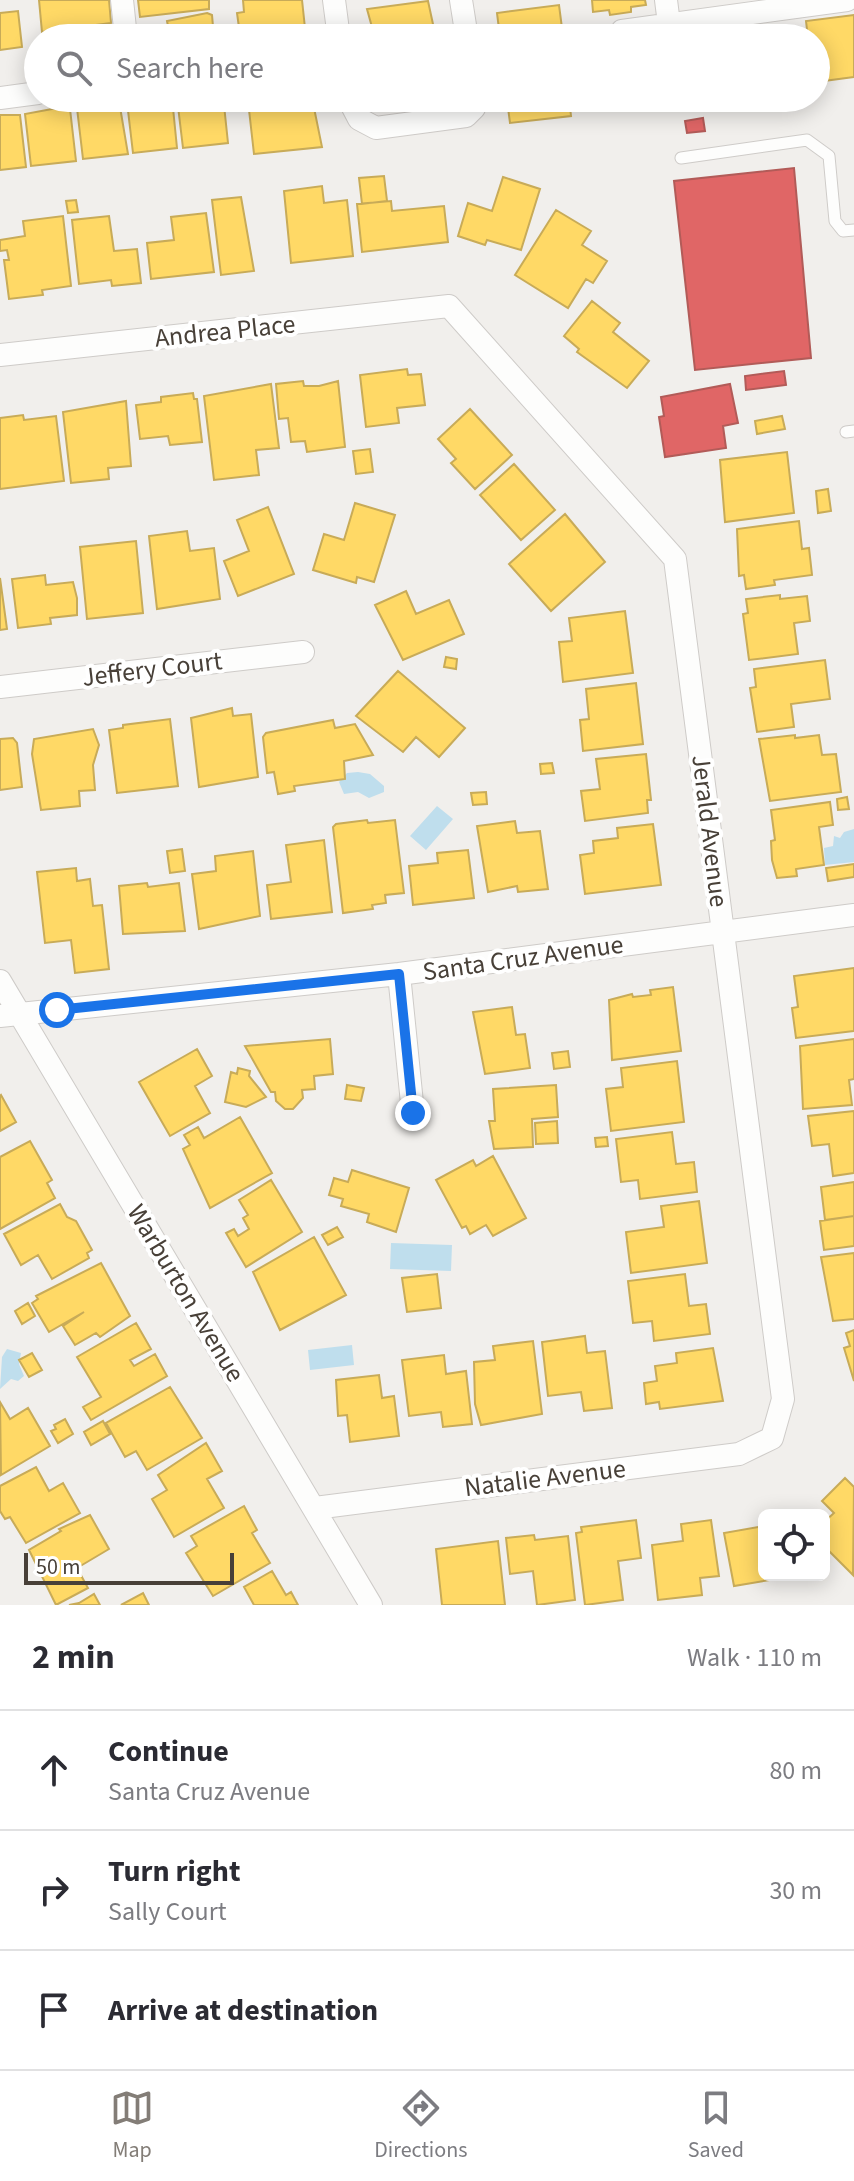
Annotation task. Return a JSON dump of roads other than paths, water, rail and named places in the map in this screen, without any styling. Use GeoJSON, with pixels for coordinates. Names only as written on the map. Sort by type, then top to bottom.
{"type":"FeatureCollection","features":[{"type":"Feature","properties":{"kind":"street"},"geometry":{"type":"LineString","coordinates":[[122,0],[125,24]]}},
{"type":"Feature","properties":{"kind":"street"},"geometry":{"type":"LineString","coordinates":[[334,0],[337,24]]}},
{"type":"Feature","properties":{"kind":"street"},"geometry":{"type":"LineString","coordinates":[[461,0],[465,24]]}},
{"type":"Feature","properties":{"kind":"street"},"geometry":{"type":"LineString","coordinates":[[666,0],[669,24],[847,0]]}},
{"type":"Feature","properties":{"kind":"street"},"geometry":{"type":"LineString","coordinates":[[0,98],[24,95]]}},
{"type":"Feature","properties":{"kind":"street"},"geometry":{"type":"LineString","coordinates":[[355,112],[359,119],[376,128],[466,116],[470,112]]}},
{"type":"Feature","properties":{"kind":"street","name":"Andrea Place"},"geometry":{"type":"LineString","coordinates":[[0,355],[449,306]]}},
{"type":"Feature","properties":{"kind":"street","name":"Jerald Avenue"},"geometry":{"type":"LineString","coordinates":[[449,306],[675,559],[783,1399],[772,1438]]}},
{"type":"Feature","properties":{"kind":"street","name":"Jeffery Court"},"geometry":{"type":"LineString","coordinates":[[0,687],[303,652]]}},
{"type":"Feature","properties":{"kind":"street","name":"Santa Cruz Avenue"},"geometry":{"type":"LineString","coordinates":[[10,1015],[399,974],[854,915]]}},
{"type":"Feature","properties":{"kind":"street"},"geometry":{"type":"LineString","coordinates":[[399,974],[413,1113]]}},
{"type":"Feature","properties":{"kind":"street","name":"Warburton Avenue"},"geometry":{"type":"LineString","coordinates":[[0,981],[10,1015],[315,1508],[371,1605]]}},
{"type":"Feature","properties":{"kind":"street","name":"Natalie Avenue"},"geometry":{"type":"LineString","coordinates":[[315,1508],[739,1454],[772,1438]]}},
{"type":"Feature","properties":{"kind":"lane"},"geometry":{"type":"LineString","coordinates":[[681,158],[807,140],[829,156],[835,221],[843,231],[854,230]]}},
{"type":"Feature","properties":{"kind":"water"},"geometry":{"type":"Polygon","coordinates":[[[347,773],[370,774],[384,786],[384,792],[369,798],[358,792],[344,794],[339,782],[347,773]]]}},
{"type":"Feature","properties":{"kind":"water"},"geometry":{"type":"Polygon","coordinates":[[[437,806],[453,819],[426,850],[410,836],[437,806]]]}},
{"type":"Feature","properties":{"kind":"water"},"geometry":{"type":"Polygon","coordinates":[[[854,829],[854,862],[825,865],[824,848],[833,846],[834,836],[840,838],[844,832],[854,829]]]}},
{"type":"Feature","properties":{"kind":"water"},"geometry":{"type":"Polygon","coordinates":[[[391,1243],[452,1245],[451,1271],[390,1269],[391,1243]]]}},
{"type":"Feature","properties":{"kind":"water"},"geometry":{"type":"Polygon","coordinates":[[[352,1345],[354,1365],[310,1370],[308,1350],[352,1345]]]}},
{"type":"Feature","properties":{"kind":"water"},"geometry":{"type":"Polygon","coordinates":[[[7,1349],[21,1353],[19,1364],[24,1376],[18,1381],[11,1379],[0,1389],[2,1357],[7,1349]]]}}]}
